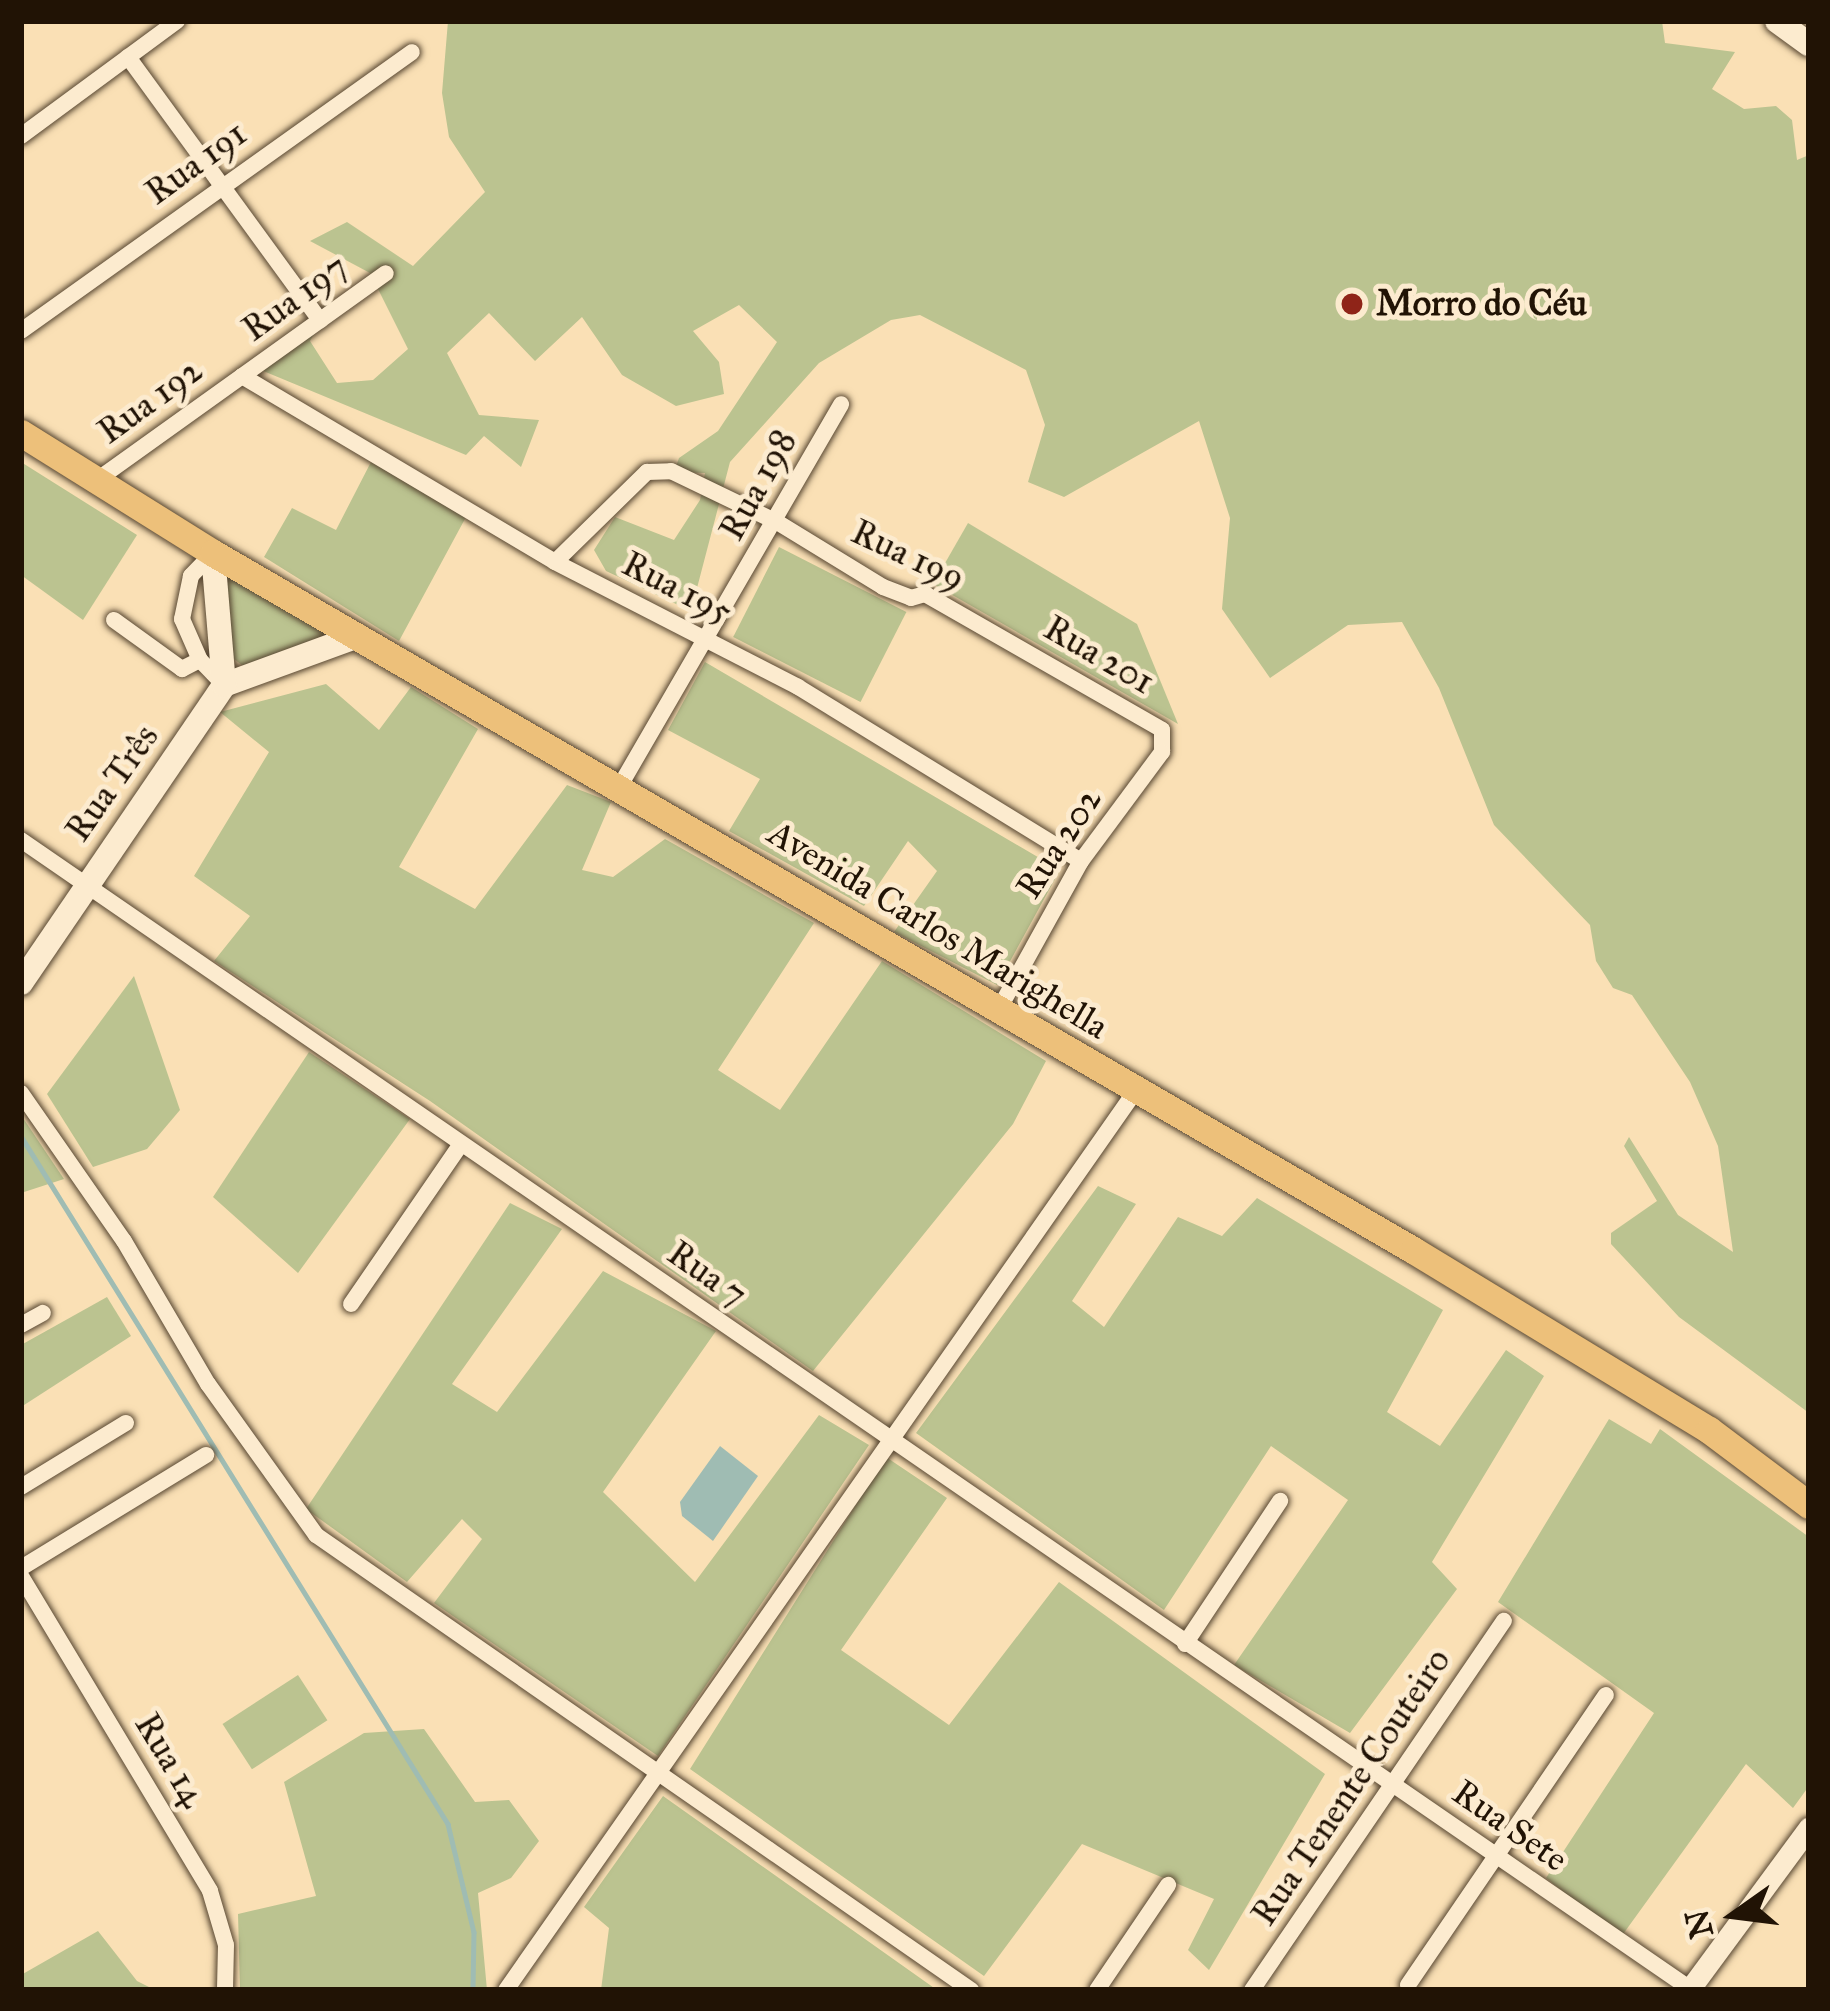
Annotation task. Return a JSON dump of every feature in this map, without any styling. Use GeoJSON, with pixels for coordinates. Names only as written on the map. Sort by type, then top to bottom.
{"type":"FeatureCollection","features":[{"type":"Feature","properties":{"kind":"main road"},"geometry":{"type":"LineString","coordinates":[[1777,21],[1809,44]]}},
{"type":"Feature","properties":{"kind":"main road","name":"Avenida Carlos Marighella"},"geometry":{"type":"LineString","coordinates":[[21,433],[213,553],[621,784],[1708,1430],[1809,1505]]}},
{"type":"Feature","properties":{"kind":"main road"},"geometry":{"type":"LineString","coordinates":[[213,553],[224,685],[358,636]]}},
{"type":"Feature","properties":{"kind":"main road","name":"Rua Três"},"geometry":{"type":"LineString","coordinates":[[21,983],[224,685]]}},
{"type":"Feature","properties":{"kind":"street"},"geometry":{"type":"LineString","coordinates":[[21,136],[177,21]]}},
{"type":"Feature","properties":{"kind":"street","name":"Rua 191"},"geometry":{"type":"LineString","coordinates":[[21,331],[222,183],[412,52]]}},
{"type":"Feature","properties":{"kind":"street"},"geometry":{"type":"LineString","coordinates":[[128,58],[320,320]]}},
{"type":"Feature","properties":{"kind":"street","name":"Rua 197"},"geometry":{"type":"LineString","coordinates":[[242,376],[386,273]]}},
{"type":"Feature","properties":{"kind":"street","name":"Rua 192"},"geometry":{"type":"LineString","coordinates":[[97,480],[242,376]]}},
{"type":"Feature","properties":{"kind":"street","name":"Rua 195"},"geometry":{"type":"LineString","coordinates":[[242,376],[555,562],[708,640],[1081,861]]}},
{"type":"Feature","properties":{"kind":"street","name":"Rua 198"},"geometry":{"type":"LineString","coordinates":[[621,784],[777,522],[841,404]]}},
{"type":"Feature","properties":{"kind":"street"},"geometry":{"type":"LineString","coordinates":[[555,562],[657,470],[777,522]]}},
{"type":"Feature","properties":{"kind":"street","name":"Rua 199"},"geometry":{"type":"LineString","coordinates":[[777,522],[883,587],[911,598],[926,594],[1013,644]]}},
{"type":"Feature","properties":{"kind":"street"},"geometry":{"type":"LineString","coordinates":[[213,553],[191,576],[182,605],[200,661],[224,685]]}},
{"type":"Feature","properties":{"kind":"street"},"geometry":{"type":"LineString","coordinates":[[114,620],[182,669],[200,661]]}},
{"type":"Feature","properties":{"kind":"street","name":"Rua 201"},"geometry":{"type":"LineString","coordinates":[[1013,644],[1151,723]]}},
{"type":"Feature","properties":{"kind":"street","name":"Rua 202"},"geometry":{"type":"LineString","coordinates":[[1000,1007],[1081,861],[1162,752],[1167,740],[1151,723]]}},
{"type":"Feature","properties":{"kind":"street","name":"Rua 7"},"geometry":{"type":"LineString","coordinates":[[21,840],[1292,1718]]}},
{"type":"Feature","properties":{"kind":"street"},"geometry":{"type":"LineString","coordinates":[[506,1990],[886,1438],[1136,1089]]}},
{"type":"Feature","properties":{"kind":"street"},"geometry":{"type":"LineString","coordinates":[[21,1093],[304,1523],[970,1990]]}},
{"type":"Feature","properties":{"kind":"street"},"geometry":{"type":"LineString","coordinates":[[351,1304],[460,1144]]}},
{"type":"Feature","properties":{"kind":"street"},"geometry":{"type":"LineString","coordinates":[[21,1325],[43,1313]]}},
{"type":"Feature","properties":{"kind":"street"},"geometry":{"type":"LineString","coordinates":[[21,1486],[126,1423]]}},
{"type":"Feature","properties":{"kind":"street"},"geometry":{"type":"LineString","coordinates":[[21,1572],[206,1455]]}},
{"type":"Feature","properties":{"kind":"street"},"geometry":{"type":"LineString","coordinates":[[1185,1644],[1280,1501]]}},
{"type":"Feature","properties":{"kind":"street","name":"Rua 14"},"geometry":{"type":"LineString","coordinates":[[21,1572],[210,1891],[226,1945],[225,1990]]}},
{"type":"Feature","properties":{"kind":"street","name":"Rua Tenente Couteiro"},"geometry":{"type":"LineString","coordinates":[[1252,1990],[1504,1621]]}},
{"type":"Feature","properties":{"kind":"street"},"geometry":{"type":"LineString","coordinates":[[1408,1985],[1606,1695]]}},
{"type":"Feature","properties":{"kind":"street","name":"Rua Sete"},"geometry":{"type":"LineString","coordinates":[[1292,1718],[1689,1989]]}},
{"type":"Feature","properties":{"kind":"street"},"geometry":{"type":"LineString","coordinates":[[1689,1989],[1809,1827]]}},
{"type":"Feature","properties":{"kind":"street"},"geometry":{"type":"LineString","coordinates":[[1097,1990],[1168,1885]]}},
{"type":"Feature","properties":{"kind":"green space"},"geometry":{"type":"Polygon","coordinates":[[[448,21],[1662,21],[1665,43],[1735,52],[1712,89],[1744,109],[1776,106],[1792,120],[1797,160],[1809,155],[1809,1413],[1679,1317],[1611,1244],[1611,1233],[1657,1201],[1624,1146],[1629,1137],[1678,1215],[1733,1252],[1718,1146],[1690,1082],[1632,995],[1613,988],[1596,961],[1590,925],[1494,825],[1439,688],[1402,622],[1348,625],[1270,678],[1222,609],[1230,518],[1199,421],[1064,497],[1028,482],[1045,425],[1026,370],[920,315],[891,320],[819,363],[730,462],[691,611],[606,571],[594,550],[615,517],[674,540],[700,500],[705,473],[674,472],[679,458],[718,431],[777,342],[739,305],[693,331],[719,362],[724,394],[676,406],[622,375],[582,317],[535,361],[489,313],[447,353],[479,415],[539,420],[521,467],[484,436],[466,455],[256,368],[314,334],[310,341],[337,383],[373,380],[408,349],[370,273],[310,241],[347,222],[413,266],[485,192],[449,137],[442,93],[448,21]]]}},
{"type":"Feature","properties":{"kind":"green space"},"geometry":{"type":"Polygon","coordinates":[[[21,462],[137,535],[83,620],[21,575],[21,462]]]}},
{"type":"Feature","properties":{"kind":"green space"},"geometry":{"type":"Polygon","coordinates":[[[371,462],[466,517],[399,641],[264,557],[292,508],[336,530],[371,462]]]}},
{"type":"Feature","properties":{"kind":"green space"},"geometry":{"type":"Polygon","coordinates":[[[968,523],[1137,624],[1178,724],[933,584],[968,523]]]}},
{"type":"Feature","properties":{"kind":"green space"},"geometry":{"type":"Polygon","coordinates":[[[779,547],[906,612],[861,702],[733,637],[779,547]]]}},
{"type":"Feature","properties":{"kind":"green space"},"geometry":{"type":"Polygon","coordinates":[[[229,576],[337,631],[246,668],[234,659],[222,580],[229,576]]]}},
{"type":"Feature","properties":{"kind":"green space"},"geometry":{"type":"Polygon","coordinates":[[[705,662],[1060,870],[997,985],[894,932],[937,871],[908,841],[864,906],[729,831],[760,779],[668,730],[705,662]]]}},
{"type":"Feature","properties":{"kind":"green space"},"geometry":{"type":"Polygon","coordinates":[[[326,684],[379,730],[411,687],[478,729],[399,867],[475,909],[567,785],[611,802],[582,870],[613,877],[665,839],[814,923],[718,1070],[780,1110],[882,961],[1046,1061],[1013,1124],[813,1371],[430,1101],[214,961],[250,916],[194,876],[269,752],[220,712],[326,684]]]}},
{"type":"Feature","properties":{"kind":"green space"},"geometry":{"type":"Polygon","coordinates":[[[134,976],[180,1110],[147,1149],[93,1167],[47,1094],[134,976]]]}},
{"type":"Feature","properties":{"kind":"green space"},"geometry":{"type":"Polygon","coordinates":[[[309,1052],[410,1119],[298,1273],[213,1197],[309,1052]]]}},
{"type":"Feature","properties":{"kind":"green space"},"geometry":{"type":"Polygon","coordinates":[[[21,1115],[64,1179],[21,1193],[21,1115]]]}},
{"type":"Feature","properties":{"kind":"green space"},"geometry":{"type":"Polygon","coordinates":[[[1098,1186],[1136,1204],[1072,1301],[1104,1327],[1178,1217],[1222,1236],[1257,1198],[1443,1310],[1387,1412],[1440,1446],[1506,1350],[1544,1376],[1432,1562],[1457,1589],[1350,1733],[1234,1665],[1348,1500],[1271,1446],[1164,1610],[916,1433],[1098,1186]]]}},
{"type":"Feature","properties":{"kind":"green space"},"geometry":{"type":"Polygon","coordinates":[[[510,1203],[562,1229],[452,1384],[497,1412],[603,1271],[716,1331],[603,1492],[695,1582],[819,1415],[869,1445],[658,1756],[434,1603],[482,1539],[462,1519],[407,1582],[306,1509],[510,1203]]]}},
{"type":"Feature","properties":{"kind":"green space"},"geometry":{"type":"Polygon","coordinates":[[[107,1297],[131,1336],[21,1407],[21,1345],[107,1297]]]}},
{"type":"Feature","properties":{"kind":"green space"},"geometry":{"type":"Polygon","coordinates":[[[1609,1419],[1651,1444],[1660,1429],[1809,1537],[1809,1786],[1793,1808],[1746,1764],[1621,1937],[1546,1878],[1654,1713],[1498,1602],[1609,1419]]]}},
{"type":"Feature","properties":{"kind":"green space"},"geometry":{"type":"Polygon","coordinates":[[[886,1457],[947,1498],[841,1650],[949,1725],[1059,1582],[1325,1774],[1209,1970],[1188,1950],[1214,1899],[1082,1844],[984,1976],[690,1769],[886,1457]]]}},
{"type":"Feature","properties":{"kind":"green space"},"geometry":{"type":"Polygon","coordinates":[[[298,1675],[327,1720],[252,1769],[223,1724],[298,1675]]]}},
{"type":"Feature","properties":{"kind":"green space"},"geometry":{"type":"Polygon","coordinates":[[[424,1729],[475,1802],[509,1800],[539,1841],[511,1878],[478,1893],[487,1990],[240,1990],[238,1914],[316,1896],[284,1782],[364,1733],[424,1729]]]}},
{"type":"Feature","properties":{"kind":"green space"},"geometry":{"type":"Polygon","coordinates":[[[663,1796],[937,1990],[601,1990],[609,1928],[584,1907],[663,1796]]]}},
{"type":"Feature","properties":{"kind":"green space"},"geometry":{"type":"Polygon","coordinates":[[[98,1931],[137,1981],[155,1990],[21,1990],[21,1975],[98,1931]]]}},
{"type":"Feature","properties":{"kind":"water"},"geometry":{"type":"Polygon","coordinates":[[[720,1446],[758,1476],[713,1541],[682,1516],[680,1502],[720,1446]]]}},
{"type":"Feature","properties":{"kind":"waterway"},"geometry":{"type":"LineString","coordinates":[[21,1136],[448,1824],[474,1932],[473,1990]]}},
{"type":"Feature","properties":{"kind":"place","name":"Morro do Céu"},"geometry":{"type":"Point","coordinates":[1352,304]}}]}
